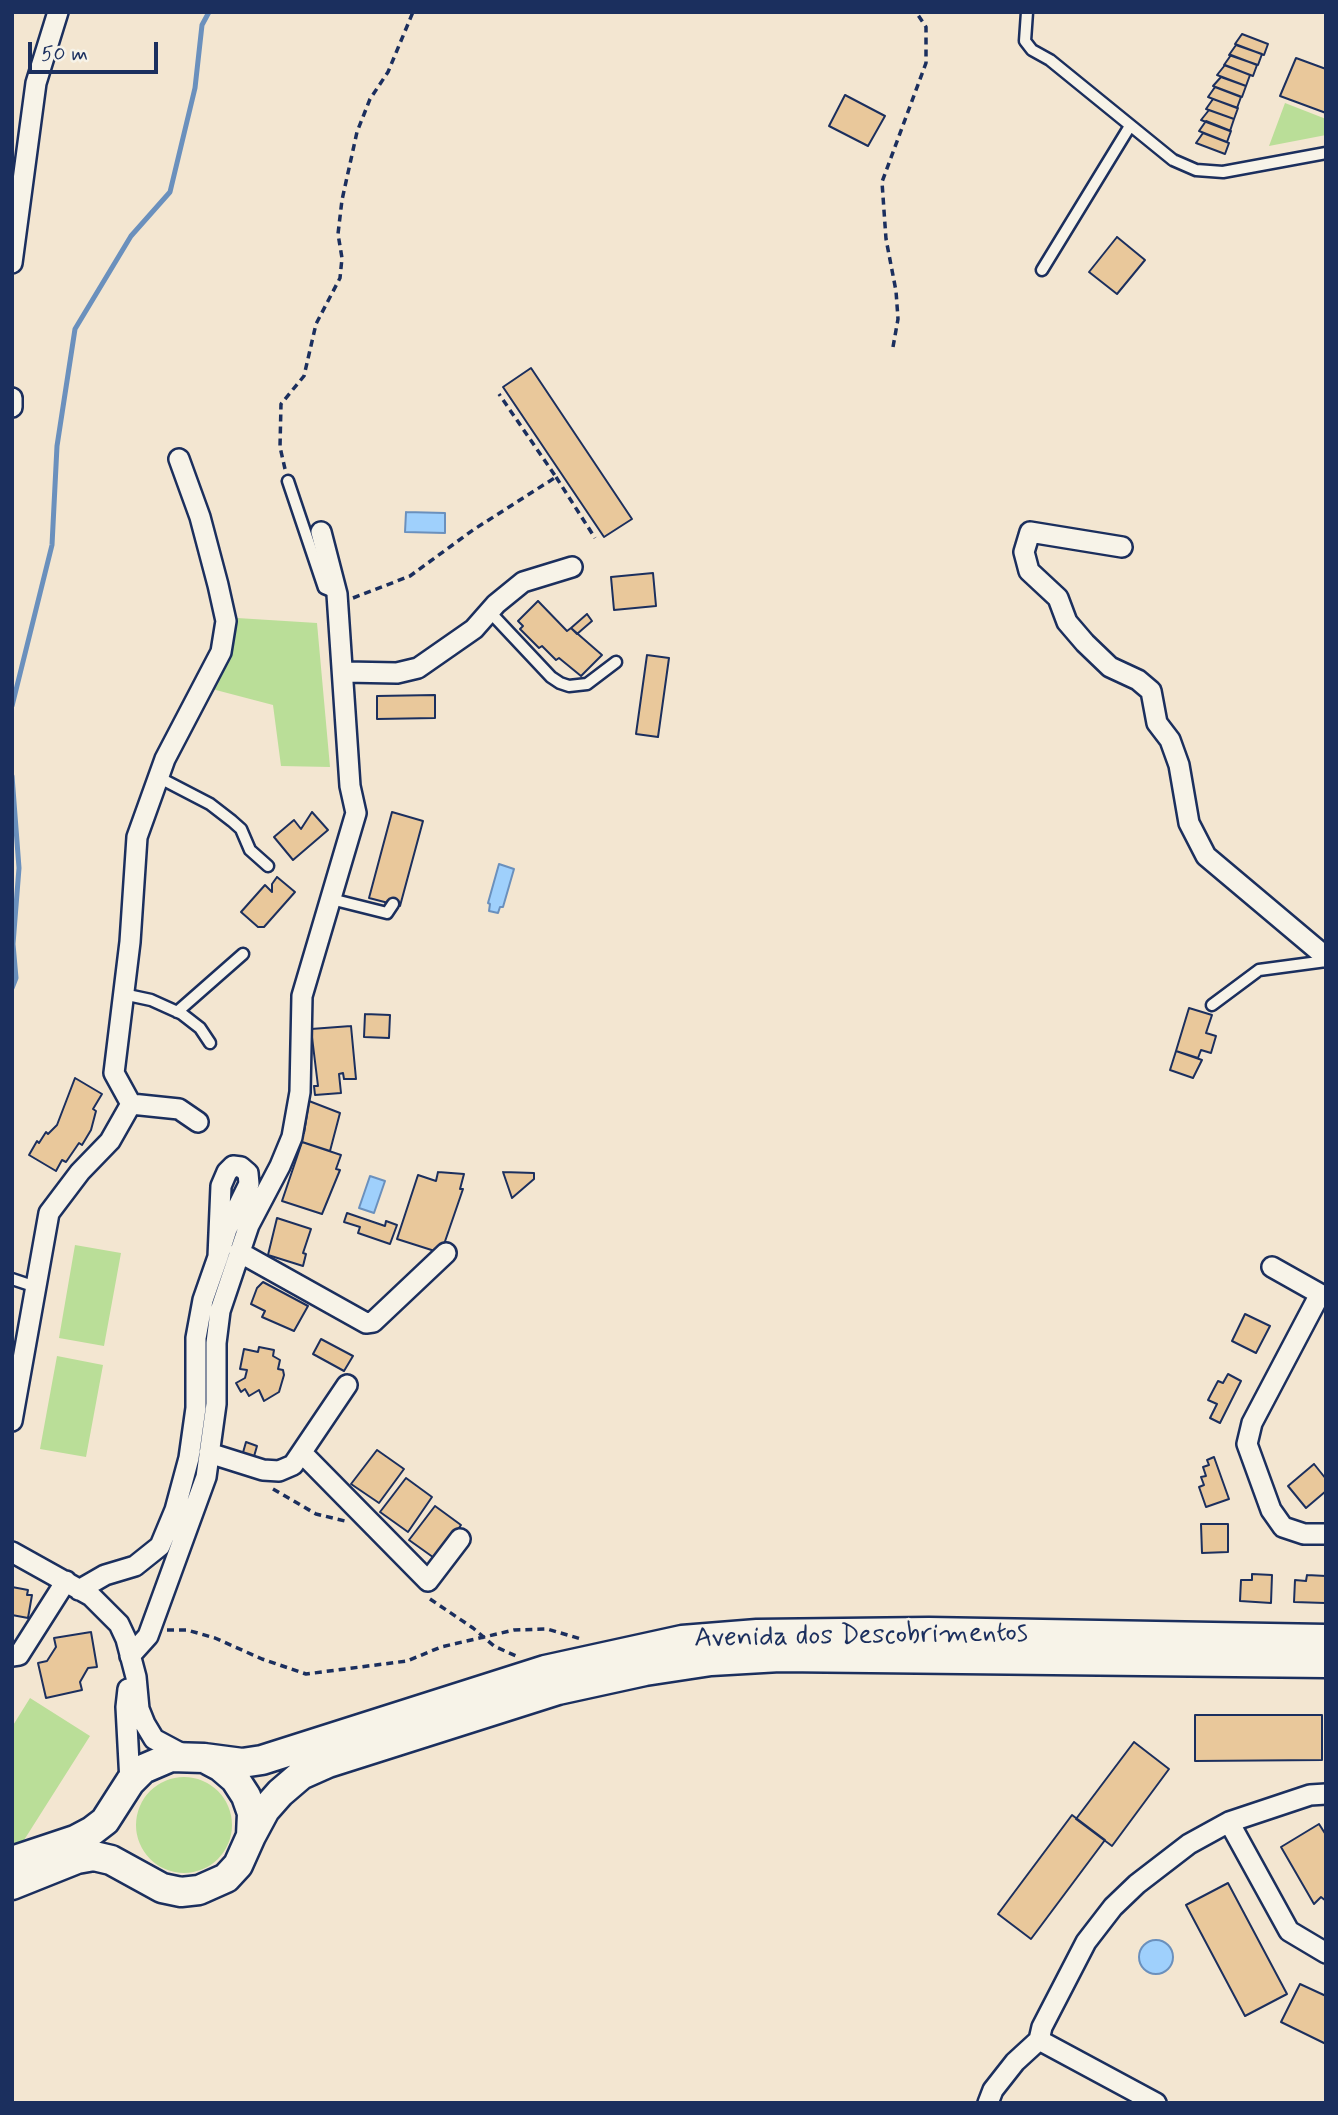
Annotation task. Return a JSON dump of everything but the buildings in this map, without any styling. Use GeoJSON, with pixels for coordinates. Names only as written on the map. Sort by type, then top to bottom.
{"type":"FeatureCollection","features":[{"type":"Feature","properties":{"kind":"street"},"geometry":{"type":"LineString","coordinates":[[12,263],[16,198],[36,83],[58,12]]}},
{"type":"Feature","properties":{"kind":"street"},"geometry":{"type":"LineString","coordinates":[[12,397],[12,407]]}},
{"type":"Feature","properties":{"kind":"street"},"geometry":{"type":"LineString","coordinates":[[131,1104],[114,1073],[130,942],[133,859],[144,815],[158,777],[221,652],[226,621],[200,517],[179,459]]}},
{"type":"Feature","properties":{"kind":"street"},"geometry":{"type":"LineString","coordinates":[[1122,547],[1030,531],[1024,552],[1028,571],[1058,598],[1067,622],[1086,643],[1110,667],[1138,680],[1152,691],[1157,723],[1170,740],[1179,765],[1189,823],[1206,856],[1326,959]]}},
{"type":"Feature","properties":{"kind":"street"},"geometry":{"type":"LineString","coordinates":[[143,1878],[129,1863],[119,1840],[117,1813],[126,1788],[126,1707],[130,1656],[148,1636],[206,1477],[216,1404],[219,1322],[248,1225],[280,1166],[292,1137],[300,1092],[302,996],[356,813],[348,761],[342,597],[321,532]]}},
{"type":"Feature","properties":{"kind":"street"},"geometry":{"type":"LineString","coordinates":[[345,672],[397,673],[418,668],[474,629],[489,611],[523,582],[572,566]]}},
{"type":"Feature","properties":{"kind":"street"},"geometry":{"type":"LineString","coordinates":[[131,1104],[179,1109],[198,1122]]}},
{"type":"Feature","properties":{"kind":"street"},"geometry":{"type":"LineString","coordinates":[[12,1422],[49,1213],[79,1172],[110,1141],[131,1104]]}},
{"type":"Feature","properties":{"kind":"street"},"geometry":{"type":"LineString","coordinates":[[239,1252],[366,1323],[373,1322],[446,1253]]}},
{"type":"Feature","properties":{"kind":"street"},"geometry":{"type":"LineString","coordinates":[[12,1656],[19,1655],[73,1586],[135,1566],[160,1546],[176,1510],[189,1458],[196,1408],[196,1338],[203,1300],[218,1257]]}},
{"type":"Feature","properties":{"kind":"street"},"geometry":{"type":"LineString","coordinates":[[1272,1268],[1320,1294],[1252,1423],[1247,1444],[1271,1510],[1283,1527],[1304,1534],[1326,1534]]}},
{"type":"Feature","properties":{"kind":"street"},"geometry":{"type":"LineString","coordinates":[[209,1453],[263,1470],[279,1471],[293,1465],[347,1385]]}},
{"type":"Feature","properties":{"kind":"street"},"geometry":{"type":"LineString","coordinates":[[302,1453],[428,1581],[460,1539]]}},
{"type":"Feature","properties":{"kind":"street"},"geometry":{"type":"LineString","coordinates":[[12,1552],[91,1596],[119,1624],[130,1656],[139,1709],[154,1739],[221,1767],[235,1779],[246,1796],[252,1813],[251,1836],[239,1866],[212,1886],[181,1892],[162,1888],[111,1860],[94,1856],[77,1859],[12,1885]]}},
{"type":"Feature","properties":{"kind":"street","name":"Avenida dos Descobrimentos"},"geometry":{"type":"LineString","coordinates":[[195,1757],[242,1763],[262,1760],[545,1670],[682,1640],[757,1634],[917,1632],[1326,1639]]}},
{"type":"Feature","properties":{"kind":"street","name":"Avenida dos Descobrimentos"},"geometry":{"type":"LineString","coordinates":[[251,1836],[265,1810],[279,1793],[301,1775],[328,1763],[558,1690],[645,1671],[711,1661],[792,1657],[1326,1662]]}},
{"type":"Feature","properties":{"kind":"street"},"geometry":{"type":"LineString","coordinates":[[12,1861],[75,1840],[92,1831],[105,1821],[126,1788],[156,1762],[195,1757]]}},
{"type":"Feature","properties":{"kind":"street"},"geometry":{"type":"LineString","coordinates":[[988,2103],[993,2090],[1015,2062],[1039,2040],[1070,1970],[1086,1942],[1114,1907],[1160,1864],[1229,1822],[1310,1796],[1326,1794]]}},
{"type":"Feature","properties":{"kind":"street"},"geometry":{"type":"LineString","coordinates":[[1229,1822],[1289,1931],[1326,1953]]}},
{"type":"Feature","properties":{"kind":"street"},"geometry":{"type":"LineString","coordinates":[[1039,2040],[1156,2103]]}},
{"type":"Feature","properties":{"kind":"lane"},"geometry":{"type":"LineString","coordinates":[[1027,12],[1026,41],[1032,50],[1049,60],[1173,160],[1196,170],[1223,172],[1326,153]]}},
{"type":"Feature","properties":{"kind":"lane"},"geometry":{"type":"LineString","coordinates":[[1042,270],[1130,126]]}},
{"type":"Feature","properties":{"kind":"lane"},"geometry":{"type":"LineString","coordinates":[[288,481],[324,589],[342,597]]}},
{"type":"Feature","properties":{"kind":"lane"},"geometry":{"type":"LineString","coordinates":[[489,611],[551,677],[569,686],[587,684],[616,662]]}},
{"type":"Feature","properties":{"kind":"lane"},"geometry":{"type":"LineString","coordinates":[[158,777],[210,804],[232,821],[241,829],[250,850],[268,866]]}},
{"type":"Feature","properties":{"kind":"lane"},"geometry":{"type":"LineString","coordinates":[[331,899],[387,913],[393,904]]}},
{"type":"Feature","properties":{"kind":"lane"},"geometry":{"type":"LineString","coordinates":[[177,1012],[243,954]]}},
{"type":"Feature","properties":{"kind":"lane"},"geometry":{"type":"LineString","coordinates":[[1212,1005],[1259,970],[1326,959]]}},
{"type":"Feature","properties":{"kind":"lane"},"geometry":{"type":"LineString","coordinates":[[123,994],[151,1000],[177,1012],[200,1028],[210,1043]]}},
{"type":"Feature","properties":{"kind":"lane"},"geometry":{"type":"LineString","coordinates":[[12,1279],[37,1287]]}},
{"type":"Feature","properties":{"kind":"path"},"geometry":{"type":"LineString","coordinates":[[288,481],[280,447],[281,404],[304,376],[316,324],[340,278],[341,211],[357,132],[370,99],[388,72],[413,12]]}},
{"type":"Feature","properties":{"kind":"path"},"geometry":{"type":"LineString","coordinates":[[893,348],[898,319],[897,291],[886,239],[882,181],[926,63],[926,27],[916,12]]}},
{"type":"Feature","properties":{"kind":"path"},"geometry":{"type":"LineString","coordinates":[[499,394],[595,538]]}},
{"type":"Feature","properties":{"kind":"path"},"geometry":{"type":"LineString","coordinates":[[342,597],[410,576],[473,530],[556,477]]}},
{"type":"Feature","properties":{"kind":"path"},"geometry":{"type":"LineString","coordinates":[[148,1636],[187,1630],[306,1674],[407,1661],[441,1647],[514,1630],[547,1629],[586,1641]]}},
{"type":"Feature","properties":{"kind":"green space"},"geometry":{"type":"Polygon","coordinates":[[[1285,103],[1326,119],[1326,135],[1269,146],[1285,103]]]}},
{"type":"Feature","properties":{"kind":"green space"},"geometry":{"type":"Polygon","coordinates":[[[237,618],[317,623],[330,767],[281,766],[273,705],[212,689],[229,652],[237,618]]]}},
{"type":"Feature","properties":{"kind":"green space"},"geometry":{"type":"Polygon","coordinates":[[[75,1245],[121,1253],[104,1346],[59,1338],[75,1245]]]}},
{"type":"Feature","properties":{"kind":"green space"},"geometry":{"type":"Polygon","coordinates":[[[57,1356],[103,1365],[86,1457],[40,1449],[57,1356]]]}},
{"type":"Feature","properties":{"kind":"green space"},"geometry":{"type":"Polygon","coordinates":[[[30,1698],[90,1736],[19,1848],[12,1844],[12,1727],[30,1698]]]}},
{"type":"Feature","properties":{"kind":"green space"},"geometry":{"type":"Polygon","coordinates":[[[184,1777],[202,1781],[218,1791],[228,1807],[232,1825],[228,1843],[218,1859],[202,1869],[184,1873],[166,1869],[150,1859],[140,1843],[136,1825],[140,1807],[150,1791],[166,1781],[184,1777]]]}},
{"type":"Feature","properties":{"kind":"water"},"geometry":{"type":"Polygon","coordinates":[[[406,512],[445,513],[445,533],[405,532],[406,512]]]}},
{"type":"Feature","properties":{"kind":"water"},"geometry":{"type":"Polygon","coordinates":[[[499,864],[514,869],[503,907],[500,907],[498,913],[489,911],[488,903],[499,864]]]}},
{"type":"Feature","properties":{"kind":"water"},"geometry":{"type":"Polygon","coordinates":[[[370,1176],[385,1181],[374,1213],[359,1208],[370,1176]]]}},
{"type":"Feature","properties":{"kind":"water"},"geometry":{"type":"Polygon","coordinates":[[[1156,1940],[1168,1945],[1173,1957],[1168,1969],[1156,1974],[1144,1969],[1139,1957],[1144,1945],[1156,1940]]]}},
{"type":"Feature","properties":{"kind":"waterway"},"geometry":{"type":"LineString","coordinates":[[12,706],[52,545],[57,446],[75,329],[131,236],[170,192],[195,88],[202,25],[209,12]]}},
{"type":"Feature","properties":{"kind":"waterway"},"geometry":{"type":"LineString","coordinates":[[12,776],[19,868],[13,944],[16,978],[12,988]]}}]}
